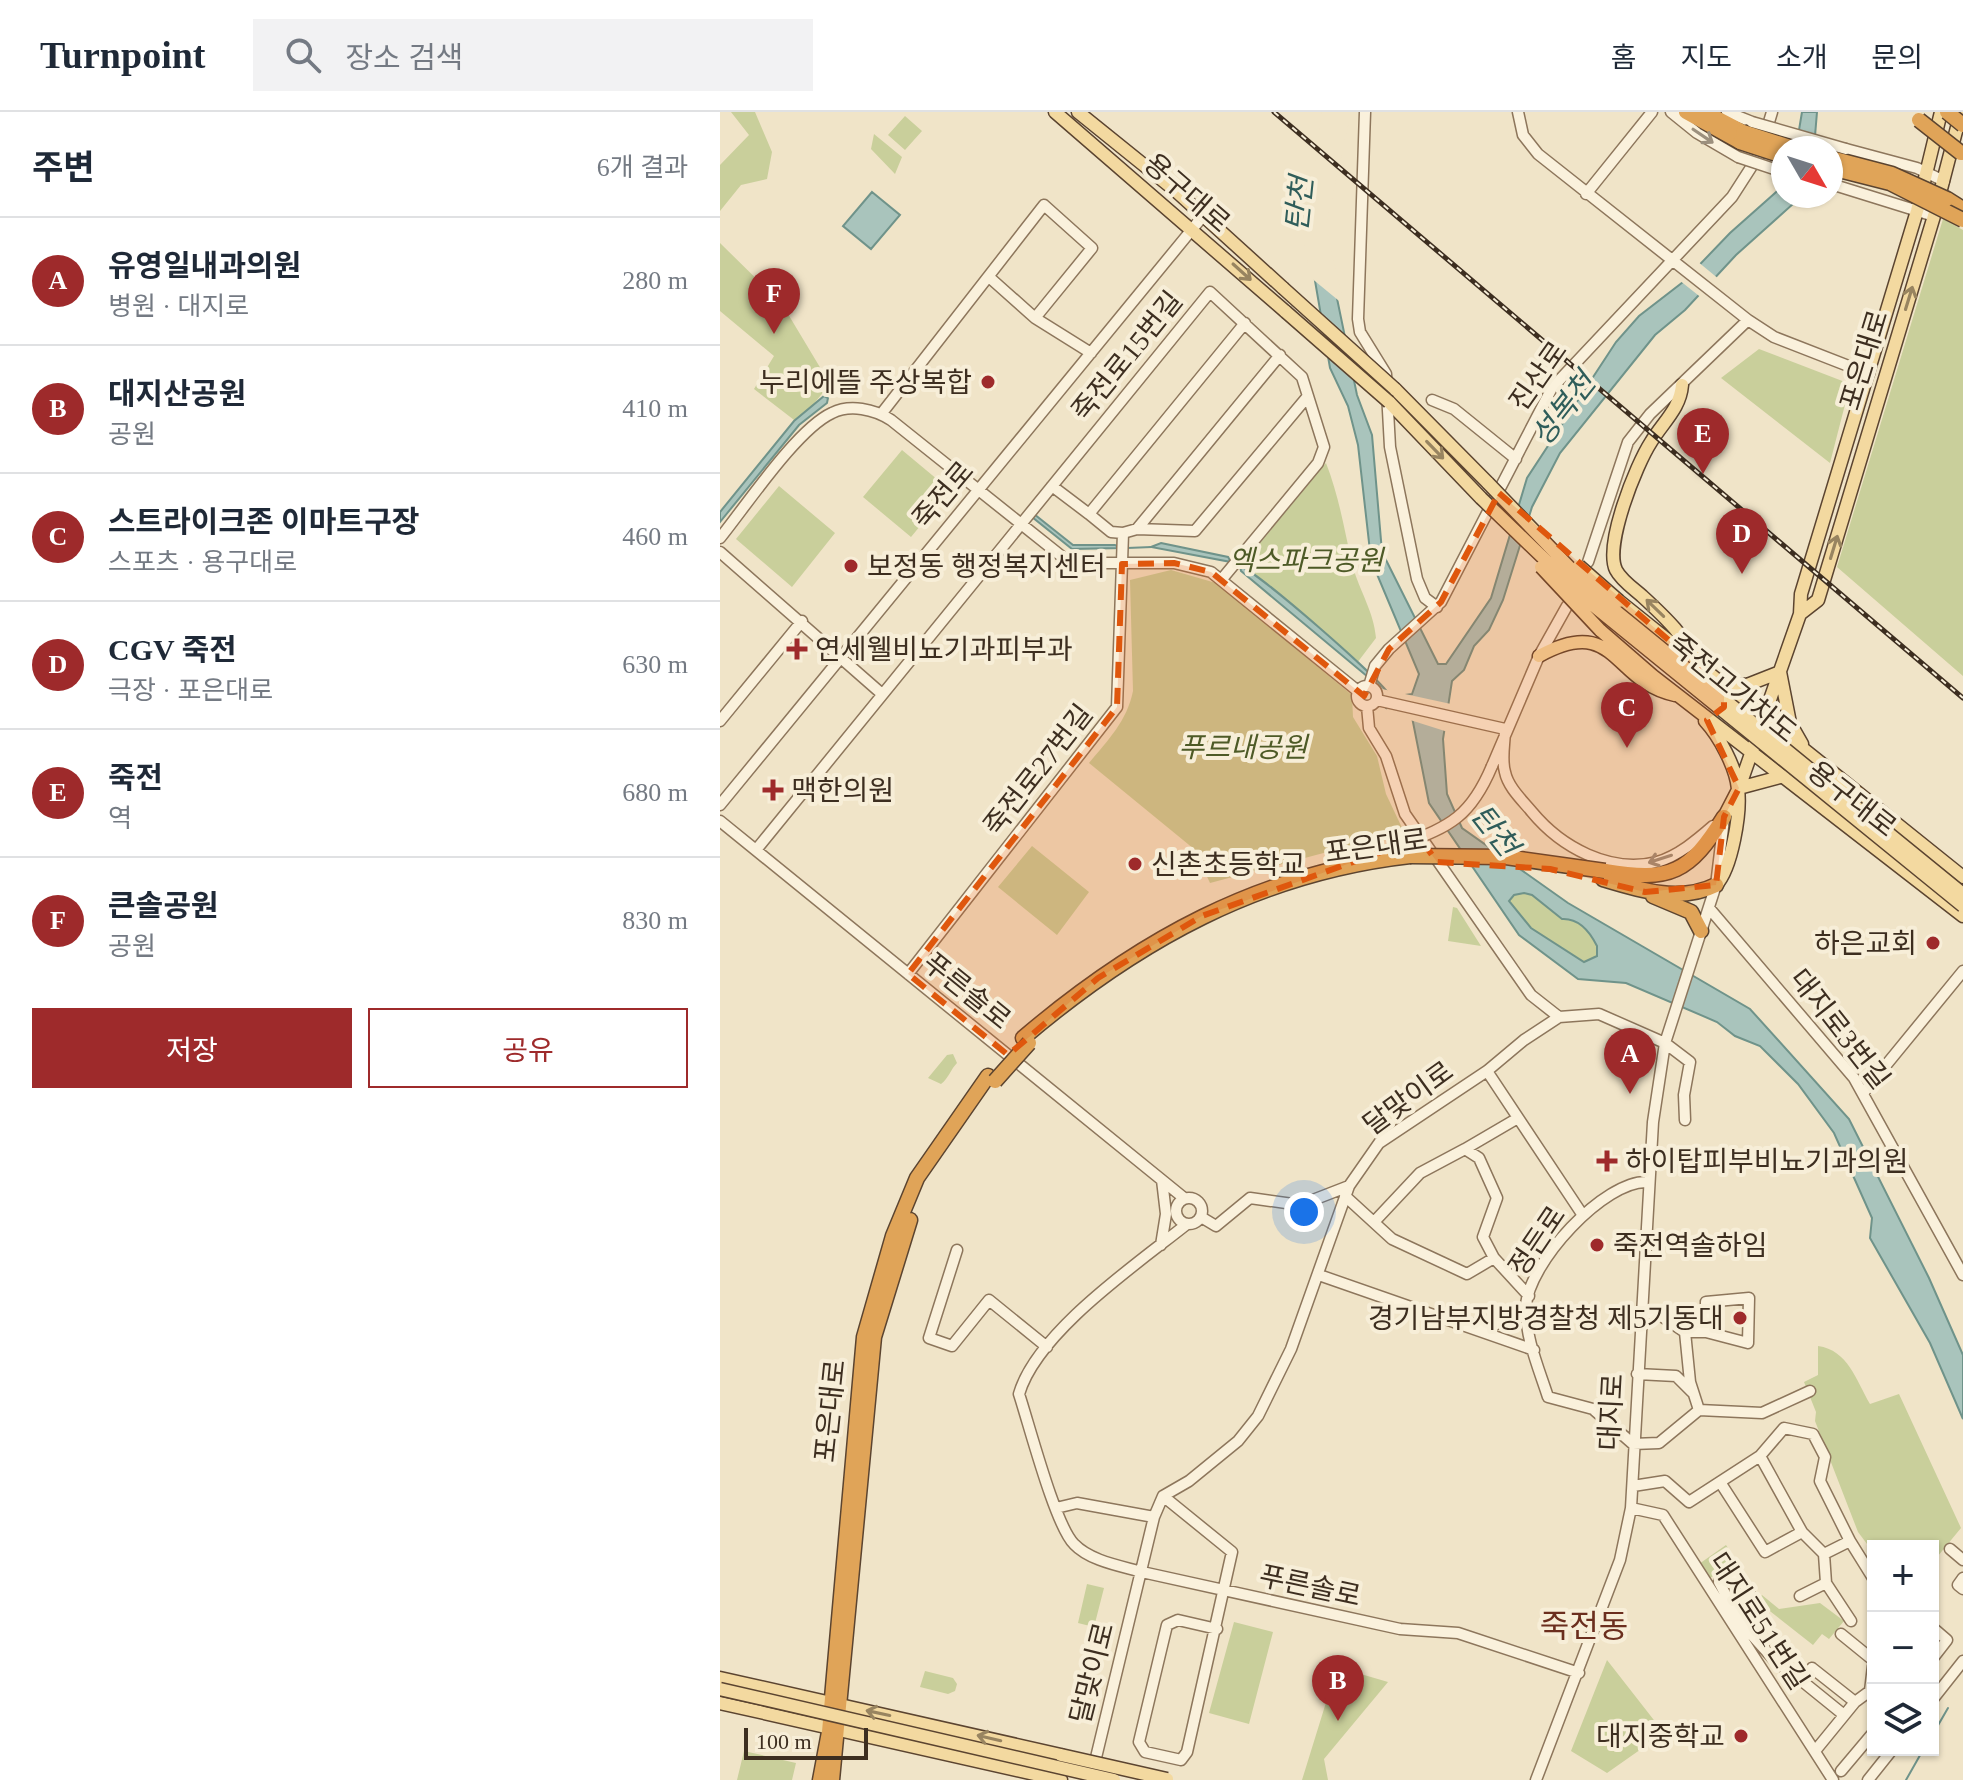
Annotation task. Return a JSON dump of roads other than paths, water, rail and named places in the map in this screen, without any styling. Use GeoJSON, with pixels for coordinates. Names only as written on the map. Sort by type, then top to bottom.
{"type":"FeatureCollection","features":[{"type":"Feature","properties":{"kind":"highway"},"geometry":{"type":"LineString","coordinates":[[1686,112],[1771,151]]}},
{"type":"Feature","properties":{"kind":"highway"},"geometry":{"type":"LineString","coordinates":[[1705,112],[1743,138],[1771,144]]}},
{"type":"Feature","properties":{"kind":"highway"},"geometry":{"type":"LineString","coordinates":[[1947,112],[1963,125]]}},
{"type":"Feature","properties":{"kind":"highway"},"geometry":{"type":"LineString","coordinates":[[1914,116],[1962,154]]}},
{"type":"Feature","properties":{"kind":"highway"},"geometry":{"type":"LineString","coordinates":[[1843,161],[1892,174],[1963,209]]}},
{"type":"Feature","properties":{"kind":"highway"},"geometry":{"type":"LineString","coordinates":[[1843,171],[1890,183],[1963,220]]}},
{"type":"Feature","properties":{"kind":"highway","name":"포은대로"},"geometry":{"type":"LineString","coordinates":[[832,1780],[835,1704],[874,1337],[903,1236],[928,1178],[992,1079],[1026,1040],[1098,978],[1191,921],[1252,894],[1360,862],[1408,855],[1646,877],[1683,866],[1701,852],[1724,817]]}},
{"type":"Feature","properties":{"kind":"highway","name":"포은대로"},"geometry":{"type":"LineString","coordinates":[[1026,1040],[1102,985],[1206,923],[1257,901],[1408,855]]}},
{"type":"Feature","properties":{"kind":"highway","name":"포은대로"},"geometry":{"type":"LineString","coordinates":[[1604,875],[1645,892],[1693,893],[1716,885]]}},
{"type":"Feature","properties":{"kind":"highway"},"geometry":{"type":"LineString","coordinates":[[1645,892],[1691,912],[1701,933]]}},
{"type":"Feature","properties":{"kind":"highway","name":"포은대로"},"geometry":{"type":"LineString","coordinates":[[820,1780],[834,1729]]}},
{"type":"Feature","properties":{"kind":"main road","name":"용구대로"},"geometry":{"type":"LineString","coordinates":[[1055,112],[1389,402],[1600,630],[1683,699],[1963,916]]}},
{"type":"Feature","properties":{"kind":"main road","name":"용구대로"},"geometry":{"type":"LineString","coordinates":[[1078,112],[1203,216],[1395,389],[1488,483],[1619,601],[1963,877]]}},
{"type":"Feature","properties":{"kind":"main road","name":"포은대로"},"geometry":{"type":"LineString","coordinates":[[1724,817],[1739,788],[1800,614],[1801,594],[1917,211],[1941,112]]}},
{"type":"Feature","properties":{"kind":"main road","name":"포은대로"},"geometry":{"type":"LineString","coordinates":[[1800,614],[1818,600],[1934,216],[1961,112]]}},
{"type":"Feature","properties":{"kind":"main road"},"geometry":{"type":"LineString","coordinates":[[1682,385],[1681,402],[1649,444],[1637,473],[1618,527],[1613,557],[1622,578],[1688,642],[1702,669]]}},
{"type":"Feature","properties":{"kind":"main road","name":"죽전고가차도"},"geometry":{"type":"LineString","coordinates":[[1488,483],[1596,595],[1963,894]]}},
{"type":"Feature","properties":{"kind":"main road","name":"죽전고가차도"},"geometry":{"type":"LineString","coordinates":[[1481,498],[1589,602],[1963,906]]}},
{"type":"Feature","properties":{"kind":"main road"},"geometry":{"type":"LineString","coordinates":[[1539,656],[1568,641],[1589,642],[1605,648],[1659,692],[1683,699],[1712,729],[1739,788],[1784,776]]}},
{"type":"Feature","properties":{"kind":"main road"},"geometry":{"type":"LineString","coordinates":[[1708,716],[1724,707],[1719,684],[1738,687],[1780,672],[1790,723],[1811,757]]}},
{"type":"Feature","properties":{"kind":"main road","name":"포은대로"},"geometry":{"type":"LineString","coordinates":[[1716,885],[1729,864],[1739,788]]}},
{"type":"Feature","properties":{"kind":"main road"},"geometry":{"type":"LineString","coordinates":[[720,1678],[1168,1780]]}},
{"type":"Feature","properties":{"kind":"main road"},"geometry":{"type":"LineString","coordinates":[[720,1689],[1114,1780]]}},
{"type":"Feature","properties":{"kind":"main road"},"geometry":{"type":"LineString","coordinates":[[720,1703],[1058,1779]]}},
{"type":"Feature","properties":{"kind":"street"},"geometry":{"type":"LineString","coordinates":[[1365,112],[1358,319],[1360,332],[1386,374],[1390,447],[1417,579],[1425,598],[1439,605]]}},
{"type":"Feature","properties":{"kind":"street"},"geometry":{"type":"LineString","coordinates":[[1518,112],[1523,135],[1538,154],[1586,194],[1674,258],[1748,320],[1774,337],[1869,374]]}},
{"type":"Feature","properties":{"kind":"street"},"geometry":{"type":"LineString","coordinates":[[1586,194],[1652,112]]}},
{"type":"Feature","properties":{"kind":"street"},"geometry":{"type":"LineString","coordinates":[[1671,112],[1697,133],[1846,149],[1926,172],[1944,181]]}},
{"type":"Feature","properties":{"kind":"street"},"geometry":{"type":"LineString","coordinates":[[1727,112],[1743,138],[1771,162]]}},
{"type":"Feature","properties":{"kind":"street","name":"진산로"},"geometry":{"type":"LineString","coordinates":[[1366,686],[1389,649],[1439,605],[1552,388],[1742,183],[1764,145],[1772,112]]}},
{"type":"Feature","properties":{"kind":"street"},"geometry":{"type":"LineString","coordinates":[[1865,192],[1883,187],[1888,172],[1873,156]]}},
{"type":"Feature","properties":{"kind":"street"},"geometry":{"type":"LineString","coordinates":[[1843,187],[1934,216]]}},
{"type":"Feature","properties":{"kind":"street"},"geometry":{"type":"LineString","coordinates":[[882,413],[1044,205],[1092,248],[1035,318]]}},
{"type":"Feature","properties":{"kind":"street","name":"죽전로"},"geometry":{"type":"LineString","coordinates":[[720,805],[1203,216]]}},
{"type":"Feature","properties":{"kind":"street"},"geometry":{"type":"LineString","coordinates":[[989,277],[1035,318],[1091,353]]}},
{"type":"Feature","properties":{"kind":"street","name":"죽전로15번길"},"geometry":{"type":"LineString","coordinates":[[756,850],[1210,292],[1302,377],[1324,447],[1318,463],[1222,579]]}},
{"type":"Feature","properties":{"kind":"street"},"geometry":{"type":"LineString","coordinates":[[1588,562],[1628,442],[1642,422],[1748,320]]}},
{"type":"Feature","properties":{"kind":"street"},"geometry":{"type":"LineString","coordinates":[[1089,514],[1245,323]]}},
{"type":"Feature","properties":{"kind":"street"},"geometry":{"type":"LineString","coordinates":[[1137,529],[1280,355]]}},
{"type":"Feature","properties":{"kind":"street"},"geometry":{"type":"LineString","coordinates":[[1052,486],[1111,532],[1123,535],[1137,529],[1195,531],[1308,396]]}},
{"type":"Feature","properties":{"kind":"street"},"geometry":{"type":"LineString","coordinates":[[1432,400],[1454,409],[1516,459]]}},
{"type":"Feature","properties":{"kind":"street"},"geometry":{"type":"LineString","coordinates":[[720,538],[818,422],[846,408],[882,413],[977,492],[1021,522],[1070,563],[1174,563],[1198,567],[1222,579],[1376,691],[1369,728],[1386,756],[1405,814],[1531,995],[1559,1017]]}},
{"type":"Feature","properties":{"kind":"street"},"geometry":{"type":"LineString","coordinates":[[1122,564],[1123,535]]}},
{"type":"Feature","properties":{"kind":"street"},"geometry":{"type":"LineString","coordinates":[[720,552],[882,694]]}},
{"type":"Feature","properties":{"kind":"street","name":"죽전로27번길"},"geometry":{"type":"LineString","coordinates":[[908,974],[1117,707],[1122,564]]}},
{"type":"Feature","properties":{"kind":"street"},"geometry":{"type":"LineString","coordinates":[[1408,855],[1436,831],[1465,813],[1482,788],[1539,656],[1567,606]]}},
{"type":"Feature","properties":{"kind":"street"},"geometry":{"type":"LineString","coordinates":[[720,721],[802,621]]}},
{"type":"Feature","properties":{"kind":"street"},"geometry":{"type":"LineString","coordinates":[[1366,686],[1359,702],[1492,724],[1505,729]]}},
{"type":"Feature","properties":{"kind":"street"},"geometry":{"type":"LineString","coordinates":[[1505,729],[1504,769],[1508,781],[1547,830],[1589,856],[1635,863],[1659,861],[1679,852],[1724,817]]}},
{"type":"Feature","properties":{"kind":"street"},"geometry":{"type":"LineString","coordinates":[[1701,933],[1716,885],[1724,817]]}},
{"type":"Feature","properties":{"kind":"street","name":"푸른솔로"},"geometry":{"type":"LineString","coordinates":[[720,821],[1184,1198]]}},
{"type":"Feature","properties":{"kind":"street","name":"대지로3번길"},"geometry":{"type":"LineString","coordinates":[[1709,908],[1864,1092],[1963,1275]]}},
{"type":"Feature","properties":{"kind":"street","name":"대지로"},"geometry":{"type":"LineString","coordinates":[[1536,1780],[1620,1560],[1631,1508],[1648,1182],[1665,1043],[1701,933]]}},
{"type":"Feature","properties":{"kind":"street"},"geometry":{"type":"LineString","coordinates":[[1864,1092],[1963,971]]}},
{"type":"Feature","properties":{"kind":"street","name":"달맞이로"},"geometry":{"type":"LineString","coordinates":[[1092,1775],[1154,1517],[1163,1496],[1189,1481],[1238,1441],[1258,1416],[1291,1349],[1347,1191],[1379,1143],[1487,1071],[1524,1040],[1559,1017],[1599,1014],[1665,1043]]}},
{"type":"Feature","properties":{"kind":"street"},"geometry":{"type":"LineString","coordinates":[[1665,1043],[1690,1062],[1684,1095],[1685,1120]]}},
{"type":"Feature","properties":{"kind":"street"},"geometry":{"type":"LineString","coordinates":[[1487,1071],[1582,1214]]}},
{"type":"Feature","properties":{"kind":"street"},"geometry":{"type":"LineString","coordinates":[[1374,1222],[1420,1173],[1518,1118]]}},
{"type":"Feature","properties":{"kind":"street"},"geometry":{"type":"LineString","coordinates":[[1450,1321],[1493,1326],[1527,1301],[1494,1258],[1483,1237],[1497,1198],[1479,1158],[1465,1149]]}},
{"type":"Feature","properties":{"kind":"street"},"geometry":{"type":"LineString","coordinates":[[1161,1179],[1166,1193],[1166,1214],[1161,1245]]}},
{"type":"Feature","properties":{"kind":"street","name":"정든로"},"geometry":{"type":"LineString","coordinates":[[1633,1444],[1593,1409],[1548,1397],[1534,1350],[1527,1301],[1535,1277],[1582,1214],[1627,1183],[1648,1182]]}},
{"type":"Feature","properties":{"kind":"street"},"geometry":{"type":"LineString","coordinates":[[1201,1217],[1216,1226],[1250,1198],[1300,1205],[1347,1191],[1392,1239],[1467,1274],[1494,1258]]}},
{"type":"Feature","properties":{"kind":"street"},"geometry":{"type":"LineString","coordinates":[[1184,1198],[1199,1202],[1201,1217],[1187,1224],[1178,1219],[1175,1209],[1184,1198]]}},
{"type":"Feature","properties":{"kind":"street","name":"푸른솔로"},"geometry":{"type":"LineString","coordinates":[[1187,1224],[1107,1286],[1036,1359],[1019,1394],[1056,1508],[1074,1544],[1106,1562],[1142,1572],[1400,1629],[1458,1633],[1579,1673]]}},
{"type":"Feature","properties":{"kind":"street"},"geometry":{"type":"LineString","coordinates":[[957,1250],[928,1343],[952,1346],[989,1300],[1047,1347]]}},
{"type":"Feature","properties":{"kind":"street"},"geometry":{"type":"LineString","coordinates":[[1319,1275],[1534,1350]]}},
{"type":"Feature","properties":{"kind":"street"},"geometry":{"type":"LineString","coordinates":[[1643,1313],[1657,1313],[1685,1332],[1706,1332],[1748,1343],[1749,1298],[1706,1302],[1706,1332]]}},
{"type":"Feature","properties":{"kind":"street"},"geometry":{"type":"LineString","coordinates":[[1685,1332],[1699,1410]]}},
{"type":"Feature","properties":{"kind":"street"},"geometry":{"type":"LineString","coordinates":[[1637,1374],[1676,1376],[1694,1394]]}},
{"type":"Feature","properties":{"kind":"street"},"geometry":{"type":"LineString","coordinates":[[1633,1444],[1659,1443],[1699,1410],[1762,1413],[1810,1391]]}},
{"type":"Feature","properties":{"kind":"street"},"geometry":{"type":"LineString","coordinates":[[1633,1486],[1665,1481],[1689,1502],[1760,1456],[1784,1428],[1813,1434],[1825,1457],[1820,1481],[1867,1568]]}},
{"type":"Feature","properties":{"kind":"street"},"geometry":{"type":"LineString","coordinates":[[1760,1456],[1802,1532],[1824,1554],[1826,1583],[1851,1621]]}},
{"type":"Feature","properties":{"kind":"street"},"geometry":{"type":"LineString","coordinates":[[1720,1482],[1765,1552],[1802,1532]]}},
{"type":"Feature","properties":{"kind":"street"},"geometry":{"type":"LineString","coordinates":[[1163,1496],[1232,1552],[1217,1629],[1185,1757],[1178,1760],[1145,1752],[1139,1742],[1167,1625],[1178,1620],[1217,1629]]}},
{"type":"Feature","properties":{"kind":"street"},"geometry":{"type":"LineString","coordinates":[[1056,1508],[1077,1503],[1154,1517]]}},
{"type":"Feature","properties":{"kind":"street","name":"대지로51번길"},"geometry":{"type":"LineString","coordinates":[[1631,1508],[1663,1515],[1815,1751],[1837,1776]]}},
{"type":"Feature","properties":{"kind":"street"},"geometry":{"type":"LineString","coordinates":[[1824,1554],[1850,1541]]}},
{"type":"Feature","properties":{"kind":"street"},"geometry":{"type":"LineString","coordinates":[[1950,1549],[1963,1560]]}},
{"type":"Feature","properties":{"kind":"street"},"geometry":{"type":"LineString","coordinates":[[1963,1578],[1958,1585],[1963,1589]]}},
{"type":"Feature","properties":{"kind":"street"},"geometry":{"type":"LineString","coordinates":[[1800,1596],[1826,1583]]}},
{"type":"Feature","properties":{"kind":"street"},"geometry":{"type":"LineString","coordinates":[[1734,1605],[1740,1622],[1776,1662],[1844,1715]]}},
{"type":"Feature","properties":{"kind":"street"},"geometry":{"type":"LineString","coordinates":[[1939,1633],[1947,1640],[1939,1650]]}},
{"type":"Feature","properties":{"kind":"street"},"geometry":{"type":"LineString","coordinates":[[1841,1634],[1867,1655]]}},
{"type":"Feature","properties":{"kind":"street"},"geometry":{"type":"LineString","coordinates":[[1939,1691],[1963,1661]]}},
{"type":"Feature","properties":{"kind":"street"},"geometry":{"type":"LineString","coordinates":[[1802,1681],[1812,1668],[1855,1702]]}},
{"type":"Feature","properties":{"kind":"street"},"geometry":{"type":"LineString","coordinates":[[1815,1751],[1855,1702],[1867,1695]]}},
{"type":"Feature","properties":{"kind":"street"},"geometry":{"type":"LineString","coordinates":[[1837,1776],[1867,1740]]}},
{"type":"Feature","properties":{"kind":"street"},"geometry":{"type":"LineString","coordinates":[[1868,1780],[1887,1756]]}},
{"type":"Feature","properties":{"kind":"water"},"geometry":{"type":"Polygon","coordinates":[[[1802,112],[1817,112],[1815,136],[1798,136],[1802,112]]]}},
{"type":"Feature","properties":{"kind":"water"},"geometry":{"type":"Polygon","coordinates":[[[872,192],[900,215],[871,249],[843,226],[872,192]]]}},
{"type":"Feature","properties":{"kind":"water","name":"탄천"},"geometry":{"type":"Polygon","coordinates":[[[1771,197],[1771,208],[1789,208],[1736,255],[1685,310],[1655,335],[1560,453],[1532,507],[1503,600],[1489,630],[1474,646],[1464,670],[1452,681],[1443,739],[1447,794],[1462,828],[1568,903],[1750,1009],[1849,1119],[1929,1278],[1963,1355],[1963,1419],[1930,1343],[1870,1238],[1872,1218],[1834,1133],[1798,1084],[1760,1046],[1735,1036],[1717,1022],[1626,983],[1578,979],[1519,935],[1429,803],[1412,717],[1386,708],[1380,687],[1241,571],[1240,566],[1270,586],[1366,670],[1391,697],[1412,694],[1419,674],[1371,560],[1358,445],[1348,406],[1330,368],[1308,240],[1322,226],[1357,395],[1372,435],[1382,552],[1438,664],[1446,664],[1491,598],[1527,478],[1616,342],[1639,316],[1683,282],[1730,233],[1771,197]],[[1514,895],[1509,901],[1531,928],[1584,962],[1597,956],[1597,946],[1583,927],[1574,921],[1562,919],[1532,895],[1514,895]]]}},
{"type":"Feature","properties":{"kind":"water"},"geometry":{"type":"Polygon","coordinates":[[[824,396],[828,398],[827,403],[799,425],[720,522],[720,512],[794,421],[824,396]]]}},
{"type":"Feature","properties":{"kind":"water"},"geometry":{"type":"Polygon","coordinates":[[[1034,514],[1073,545],[1115,545],[1120,548],[1072,549],[1032,517],[1034,514]]]}},
{"type":"Feature","properties":{"kind":"water"},"geometry":{"type":"Polygon","coordinates":[[[1161,543],[1228,557],[1231,562],[1151,547],[1161,543]]]}},
{"type":"Feature","properties":{"kind":"waterway"},"geometry":{"type":"LineString","coordinates":[[1127,548],[1152,547]]}},
{"type":"Feature","properties":{"kind":"waterway"},"geometry":{"type":"LineString","coordinates":[[1939,1724],[1948,1708]]}},
{"type":"Feature","properties":{"kind":"waterway"},"geometry":{"type":"LineString","coordinates":[[1906,1780],[1920,1756]]}},
{"type":"Feature","properties":{"kind":"railway"},"geometry":{"type":"LineString","coordinates":[[1274,112],[1963,698]]}},
{"type":"Feature","properties":{"kind":"place","name":"큰솔공원"},"geometry":{"type":"Point","coordinates":[774,334]}},
{"type":"Feature","properties":{"kind":"place","name":"누리에뜰 주상복합"},"geometry":{"type":"Point","coordinates":[988,382]}},
{"type":"Feature","properties":{"kind":"place","name":"죽전"},"geometry":{"type":"Point","coordinates":[1703,474]}},
{"type":"Feature","properties":{"kind":"place","name":"보정동 행정복지센터"},"geometry":{"type":"Point","coordinates":[851,566]}},
{"type":"Feature","properties":{"kind":"place","name":"CGV 죽전"},"geometry":{"type":"Point","coordinates":[1742,574]}},
{"type":"Feature","properties":{"kind":"place","name":"연세웰비뇨기과피부과"},"geometry":{"type":"Point","coordinates":[797,649]}},
{"type":"Feature","properties":{"kind":"place","name":"스트라이크존 이마트구장"},"geometry":{"type":"Point","coordinates":[1627,748]}},
{"type":"Feature","properties":{"kind":"place","name":"맥한의원"},"geometry":{"type":"Point","coordinates":[773,790]}},
{"type":"Feature","properties":{"kind":"place","name":"신촌초등학교"},"geometry":{"type":"Point","coordinates":[1135,864]}},
{"type":"Feature","properties":{"kind":"place","name":"하은교회"},"geometry":{"type":"Point","coordinates":[1933,943]}},
{"type":"Feature","properties":{"kind":"place","name":"유영일내과의원"},"geometry":{"type":"Point","coordinates":[1630,1094]}},
{"type":"Feature","properties":{"kind":"place","name":"하이탑피부비뇨기과의원"},"geometry":{"type":"Point","coordinates":[1607,1161]}},
{"type":"Feature","properties":{"kind":"place","name":"죽전역솔하임"},"geometry":{"type":"Point","coordinates":[1597,1245]}},
{"type":"Feature","properties":{"kind":"place","name":"경기남부지방경찰청 제5기동대"},"geometry":{"type":"Point","coordinates":[1740,1318]}},
{"type":"Feature","properties":{"kind":"place","name":"대지산공원"},"geometry":{"type":"Point","coordinates":[1338,1721]}},
{"type":"Feature","properties":{"kind":"place","name":"대지중학교"},"geometry":{"type":"Point","coordinates":[1741,1736]}},
{"type":"Feature","properties":{"kind":"district","name":"죽전동"},"geometry":{"type":"Point","coordinates":[1584,1626]}},
{"type":"Feature","properties":{"kind":"water label","name":"성복천"},"geometry":{"type":"Point","coordinates":[1563,409]}},
{"type":"Feature","properties":{"kind":"park label","name":"엑스파크공원"},"geometry":{"type":"Point","coordinates":[1306,560]}},
{"type":"Feature","properties":{"kind":"park label","name":"푸르내공원"},"geometry":{"type":"Point","coordinates":[1243,747]}}]}
